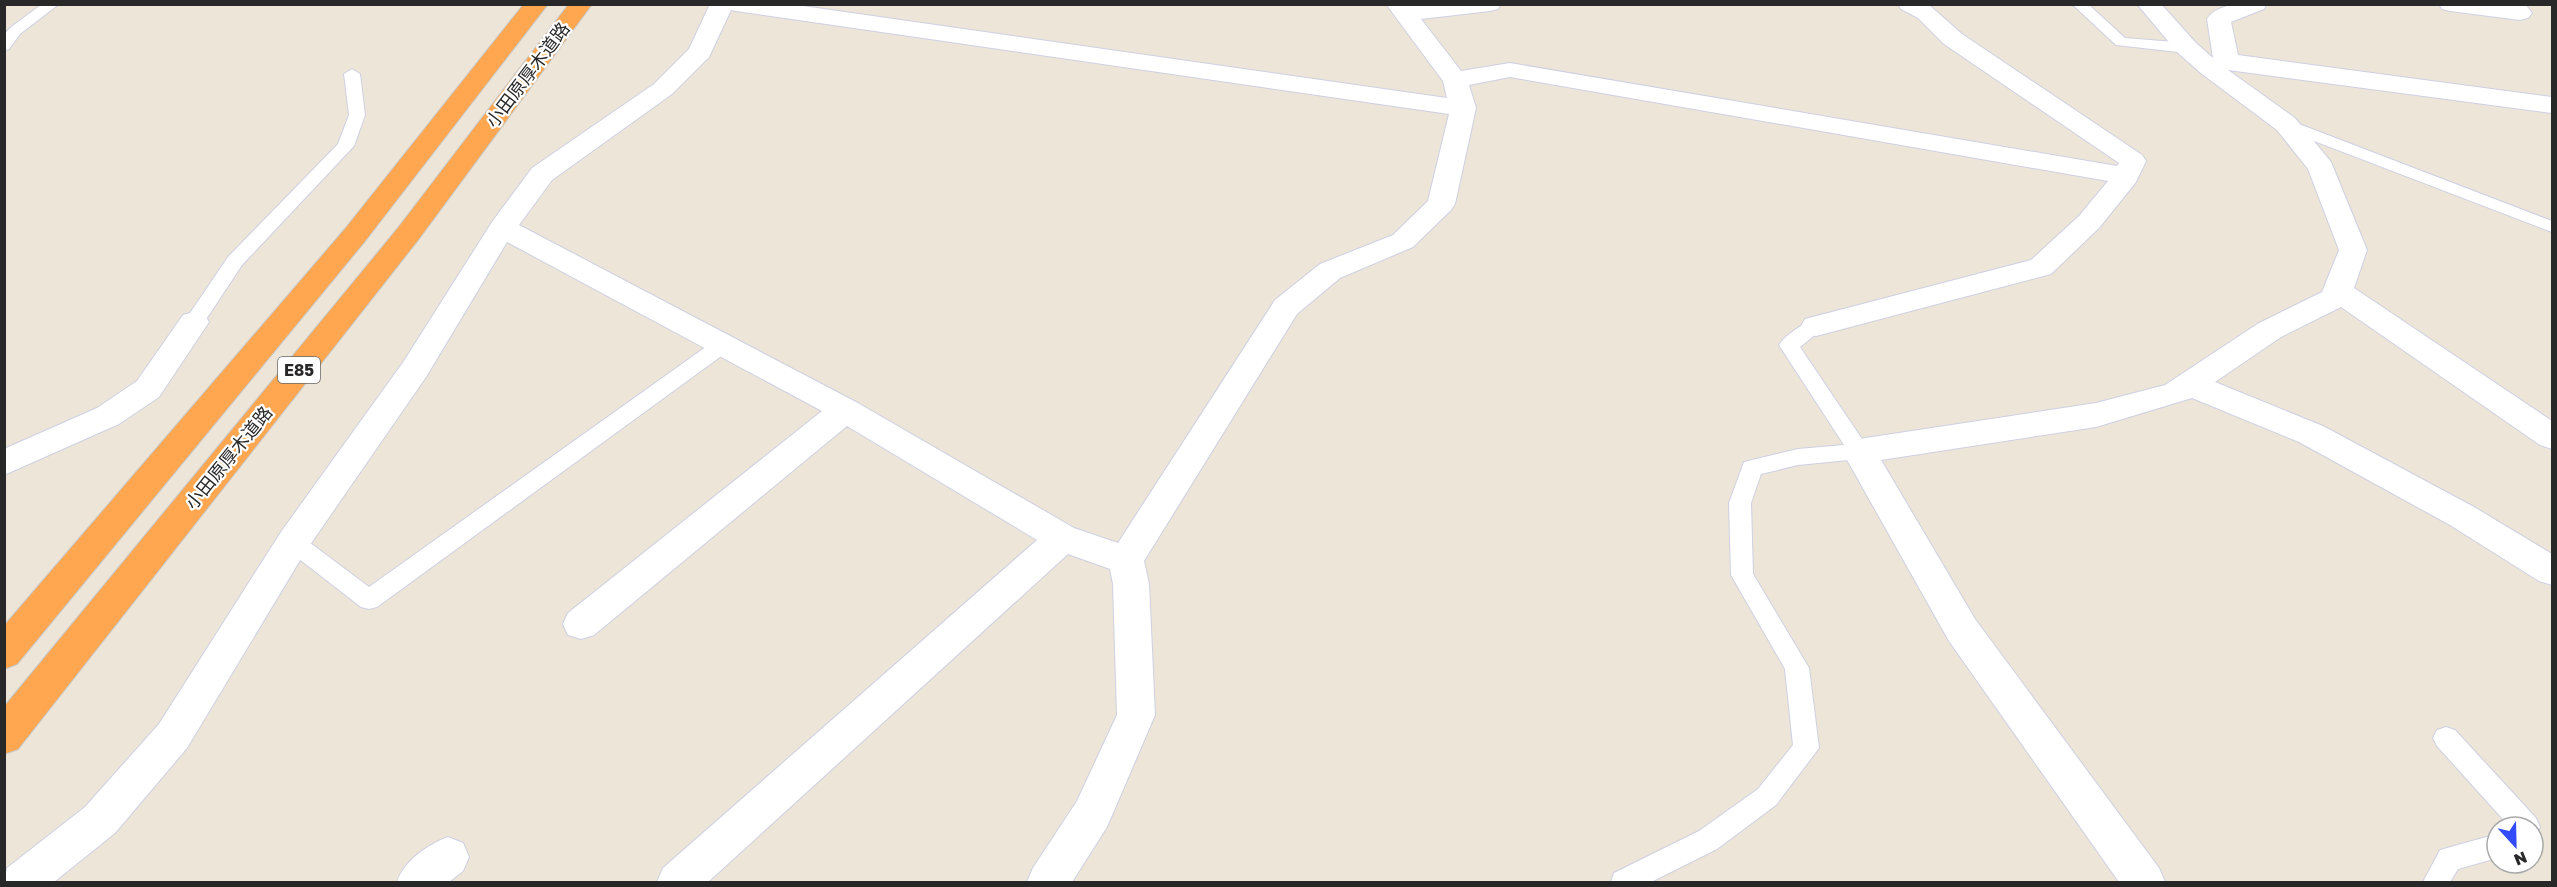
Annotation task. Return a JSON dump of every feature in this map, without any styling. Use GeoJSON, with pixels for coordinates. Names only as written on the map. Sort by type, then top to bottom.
{"type":"FeatureCollection","features":[{"type":"Feature","properties":{"kind":"highway","name":"小田原厚木道路"},"geometry":{"type":"LineString","coordinates":[[4,653],[355,235],[537,4]]}},
{"type":"Feature","properties":{"kind":"highway","name":"小田原厚木道路"},"geometry":{"type":"LineString","coordinates":[[8,734],[408,234],[581,4]]}},
{"type":"Feature","properties":{"kind":"street"},"geometry":{"type":"LineString","coordinates":[[22,882],[100,820],[173,736],[293,542],[415,369],[502,228],[542,174],[663,89],[700,52],[722,4]]}},
{"type":"Feature","properties":{"kind":"street"},"geometry":{"type":"LineString","coordinates":[[736,4],[1459,94],[1510,70],[2126,176]]}},
{"type":"Feature","properties":{"kind":"street"},"geometry":{"type":"LineString","coordinates":[[1401,9],[1490,4]]}},
{"type":"Feature","properties":{"kind":"street"},"geometry":{"type":"LineString","coordinates":[[1816,326],[2041,267],[2090,222],[2126,176],[2133,161],[1953,39],[1926,13],[1909,4]]}},
{"type":"Feature","properties":{"kind":"street"},"geometry":{"type":"LineString","coordinates":[[2144,882],[1962,630],[1859,451],[2096,415],[2176,393],[2270,330],[2336,298],[2353,250],[2321,168],[2286,124],[2219,65],[2187,48],[2148,4]]}},
{"type":"Feature","properties":{"kind":"street"},"geometry":{"type":"LineString","coordinates":[[2219,65],[2219,19],[2256,4]]}},
{"type":"Feature","properties":{"kind":"street"},"geometry":{"type":"LineString","coordinates":[[2450,4],[2520,13],[2511,4]]}},
{"type":"Feature","properties":{"kind":"street"},"geometry":{"type":"LineString","coordinates":[[1048,882],[1092,814],[1136,715],[1131,584],[1125,560],[1286,307],[1330,271],[1403,242],[1442,204],[1459,94],[1401,9]]}},
{"type":"Feature","properties":{"kind":"street"},"geometry":{"type":"LineString","coordinates":[[2219,65],[2553,105]]}},
{"type":"Feature","properties":{"kind":"street"},"geometry":{"type":"LineString","coordinates":[[502,228],[845,410],[1062,538],[1125,560]]}},
{"type":"Feature","properties":{"kind":"street"},"geometry":{"type":"LineString","coordinates":[[2338,291],[2553,437]]}},
{"type":"Feature","properties":{"kind":"street"},"geometry":{"type":"LineString","coordinates":[[4,463],[108,416],[148,389],[194,322]]}},
{"type":"Feature","properties":{"kind":"street"},"geometry":{"type":"LineString","coordinates":[[2189,384],[2311,434],[2462,516],[2553,571]]}},
{"type":"Feature","properties":{"kind":"street"},"geometry":{"type":"LineString","coordinates":[[581,624],[845,410]]}},
{"type":"Feature","properties":{"kind":"street"},"geometry":{"type":"LineString","coordinates":[[678,882],[1062,538]]}},
{"type":"Feature","properties":{"kind":"lane"},"geometry":{"type":"LineString","coordinates":[[4,46],[15,31],[52,4]]}},
{"type":"Feature","properties":{"kind":"lane"},"geometry":{"type":"LineString","coordinates":[[2079,4],[2121,42],[2187,48]]}},
{"type":"Feature","properties":{"kind":"lane"},"geometry":{"type":"LineString","coordinates":[[194,322],[235,261],[346,146],[357,115],[352,74]]}},
{"type":"Feature","properties":{"kind":"lane"},"geometry":{"type":"LineString","coordinates":[[2286,124],[2553,227]]}},
{"type":"Feature","properties":{"kind":"lane"},"geometry":{"type":"LineString","coordinates":[[1624,882],[1708,840],[1767,797],[1806,747],[1797,668],[1742,575],[1740,503],[1752,468],[1798,457],[1859,451],[1789,345],[1816,326]]}},
{"type":"Feature","properties":{"kind":"lane"},"geometry":{"type":"LineString","coordinates":[[293,542],[369,600],[724,344]]}},
{"type":"Feature","properties":{"kind":"lane"},"geometry":{"type":"LineString","coordinates":[[2446,738],[2516,815]]}},
{"type":"Feature","properties":{"kind":"lane"},"geometry":{"type":"LineString","coordinates":[[2436,882],[2449,859],[2485,849]]}}]}
